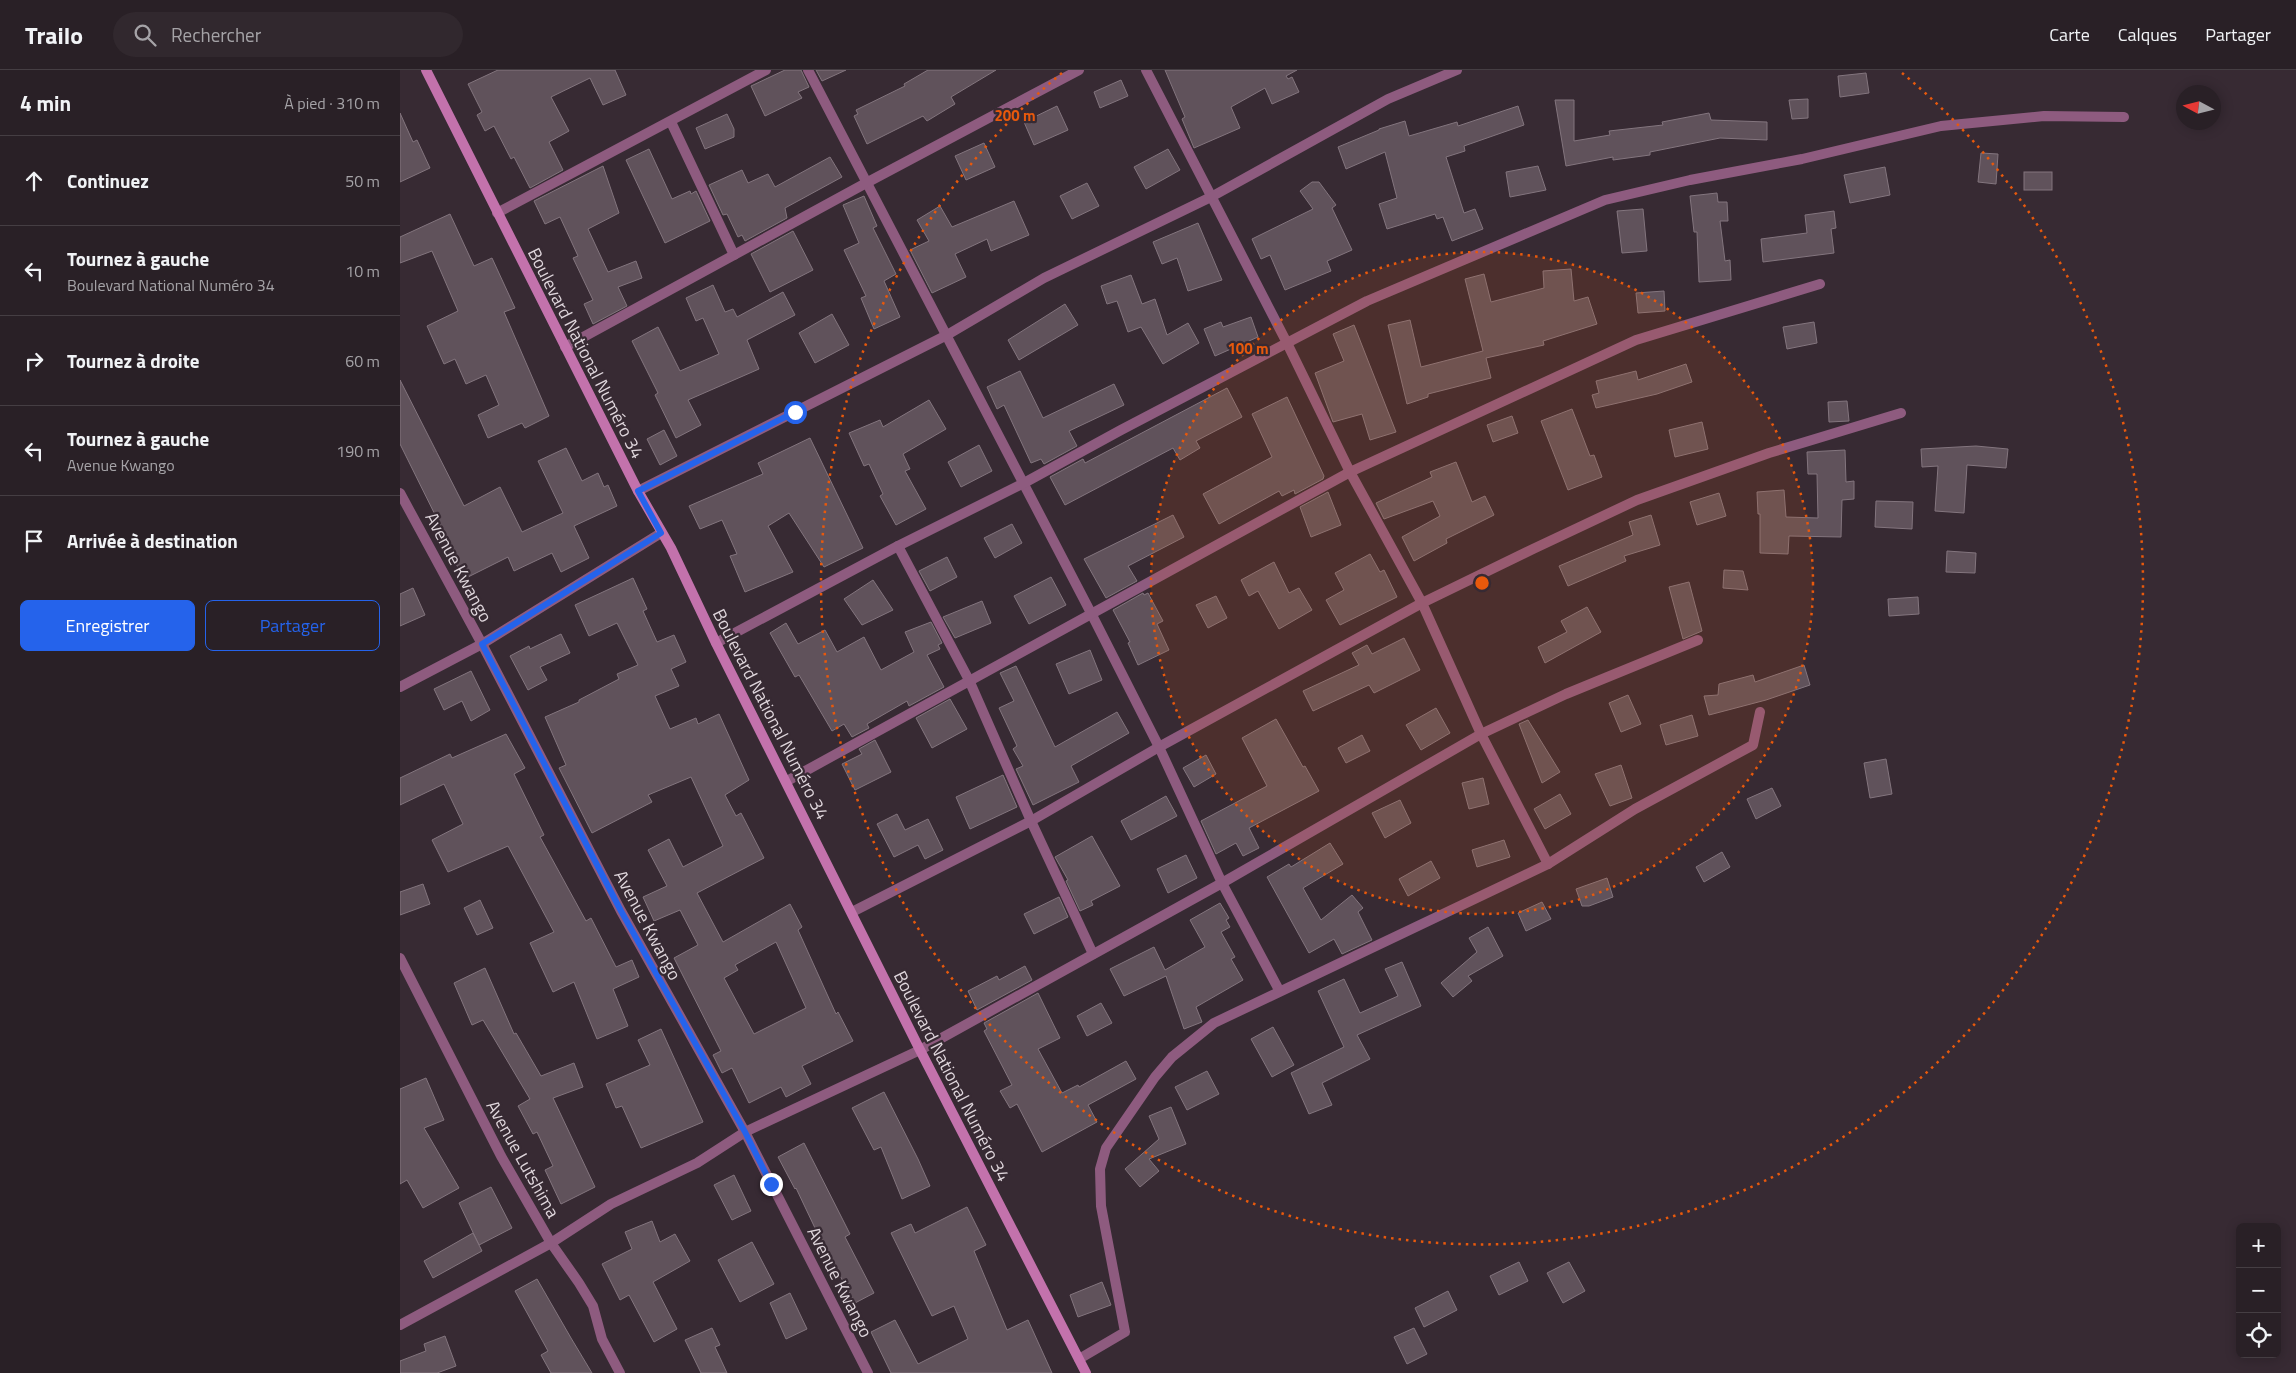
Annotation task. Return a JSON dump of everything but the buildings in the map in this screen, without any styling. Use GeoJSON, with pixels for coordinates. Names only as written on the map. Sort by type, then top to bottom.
{"type":"FeatureCollection","features":[{"type":"Feature","properties":{"kind":"main road","name":"Boulevard National Numéro 34"},"geometry":{"type":"LineString","coordinates":[[426,70],[638,491],[670,548],[920,1050],[1086,1373]]}},
{"type":"Feature","properties":{"kind":"street"},"geometry":{"type":"LineString","coordinates":[[497,214],[766,70]]}},
{"type":"Feature","properties":{"kind":"street"},"geometry":{"type":"LineString","coordinates":[[808,70],[1092,613],[1159,748],[1222,882],[1279,990]]}},
{"type":"Feature","properties":{"kind":"street"},"geometry":{"type":"LineString","coordinates":[[565,347],[868,182],[1079,70]]}},
{"type":"Feature","properties":{"kind":"street"},"geometry":{"type":"LineString","coordinates":[[1146,70],[1286,341],[1350,472],[1422,603],[1481,734],[1548,864]]}},
{"type":"Feature","properties":{"kind":"street"},"geometry":{"type":"LineString","coordinates":[[638,491],[947,335],[1044,278],[1211,197],[1388,100],[1454,71]]}},
{"type":"Feature","properties":{"kind":"street"},"geometry":{"type":"LineString","coordinates":[[716,643],[898,546],[1024,484],[1286,341],[1367,301],[1605,200],[1690,180],[1802,159],[1941,126],[2044,116],[2124,117]]}},
{"type":"Feature","properties":{"kind":"street"},"geometry":{"type":"LineString","coordinates":[[671,122],[734,255]]}},
{"type":"Feature","properties":{"kind":"street"},"geometry":{"type":"LineString","coordinates":[[787,781],[1350,472],[1636,340],[1820,284]]}},
{"type":"Feature","properties":{"kind":"street"},"geometry":{"type":"LineString","coordinates":[[852,912],[1030,821],[1422,603],[1637,500],[1769,454],[1901,413]]}},
{"type":"Feature","properties":{"kind":"street","name":"Avenue Kwango"},"geometry":{"type":"LineString","coordinates":[[400,493],[482,644],[621,911],[745,1132],[868,1373]]}},
{"type":"Feature","properties":{"kind":"street"},"geometry":{"type":"LineString","coordinates":[[400,687],[482,644],[661,533]]}},
{"type":"Feature","properties":{"kind":"street"},"geometry":{"type":"LineString","coordinates":[[898,546],[969,680],[1030,821],[1093,954]]}},
{"type":"Feature","properties":{"kind":"street"},"geometry":{"type":"LineString","coordinates":[[400,1325],[550,1243],[611,1204],[697,1163],[745,1132],[920,1050],[1222,882],[1481,734],[1566,694],[1698,640]]}},
{"type":"Feature","properties":{"kind":"street"},"geometry":{"type":"LineString","coordinates":[[1079,1359],[1125,1332],[1101,1206],[1100,1168],[1106,1148],[1154,1077],[1172,1057],[1214,1023],[1279,990],[1548,864],[1635,808],[1753,745],[1760,712]]}},
{"type":"Feature","properties":{"kind":"street","name":"Avenue Lutshima"},"geometry":{"type":"LineString","coordinates":[[400,958],[501,1156],[550,1243],[593,1306],[602,1339],[620,1373]]}},
{"type":"Feature","properties":{"kind":"route"},"geometry":{"type":"LineString","coordinates":[[771,1184],[745,1132],[621,911],[482,644],[661,533],[638,491],[795,412]]}}]}
